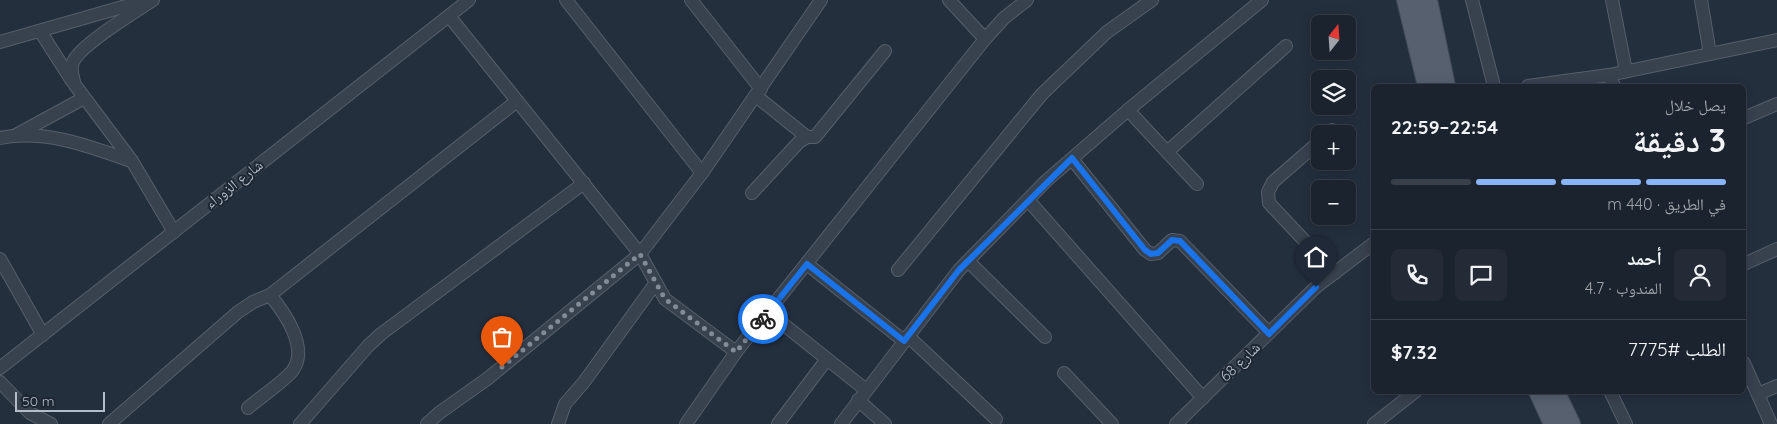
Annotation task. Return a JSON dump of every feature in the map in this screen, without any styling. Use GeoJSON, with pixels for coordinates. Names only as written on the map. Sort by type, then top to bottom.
{"type":"FeatureCollection","features":[{"type":"Feature","properties":{"kind":"main road"},"geometry":{"type":"LineString","coordinates":[[1407,0],[1428,84]]}},
{"type":"Feature","properties":{"kind":"main road"},"geometry":{"type":"LineString","coordinates":[[1427,0],[1445,84]]}},
{"type":"Feature","properties":{"kind":"main road"},"geometry":{"type":"LineString","coordinates":[[1540,394],[1554,424]]}},
{"type":"Feature","properties":{"kind":"main road"},"geometry":{"type":"LineString","coordinates":[[1555,394],[1570,424]]}},
{"type":"Feature","properties":{"kind":"street"},"geometry":{"type":"LineString","coordinates":[[0,42],[147,0]]}},
{"type":"Feature","properties":{"kind":"street"},"geometry":{"type":"LineString","coordinates":[[74,85],[72,63],[78,54],[85,47],[153,0]]}},
{"type":"Feature","properties":{"kind":"street","name":"شارع الزوراء"},"geometry":{"type":"LineString","coordinates":[[0,368],[469,0]]}},
{"type":"Feature","properties":{"kind":"street"},"geometry":{"type":"LineString","coordinates":[[566,0],[702,172]]}},
{"type":"Feature","properties":{"kind":"street"},"geometry":{"type":"LineString","coordinates":[[691,0],[759,92],[806,137]]}},
{"type":"Feature","properties":{"kind":"street"},"geometry":{"type":"LineString","coordinates":[[949,0],[985,39]]}},
{"type":"Feature","properties":{"kind":"street"},"geometry":{"type":"LineString","coordinates":[[686,424],[736,352],[985,39],[1004,18],[1027,0]]}},
{"type":"Feature","properties":{"kind":"street"},"geometry":{"type":"LineString","coordinates":[[898,270],[1042,94],[1108,32],[1152,0]]}},
{"type":"Feature","properties":{"kind":"street"},"geometry":{"type":"LineString","coordinates":[[841,424],[906,338],[968,261],[1028,200],[1072,158],[1128,110],[1262,0]]}},
{"type":"Feature","properties":{"kind":"street"},"geometry":{"type":"LineString","coordinates":[[1472,0],[1493,84]]}},
{"type":"Feature","properties":{"kind":"street"},"geometry":{"type":"LineString","coordinates":[[1612,0],[1626,71]]}},
{"type":"Feature","properties":{"kind":"street"},"geometry":{"type":"LineString","coordinates":[[1701,0],[1710,54]]}},
{"type":"Feature","properties":{"kind":"street"},"geometry":{"type":"LineString","coordinates":[[427,424],[439,412],[486,379],[640,254],[759,92],[818,1]]}},
{"type":"Feature","properties":{"kind":"street"},"geometry":{"type":"LineString","coordinates":[[449,16],[640,254],[665,299],[736,352]]}},
{"type":"Feature","properties":{"kind":"street"},"geometry":{"type":"LineString","coordinates":[[40,31],[74,85],[132,161],[174,232]]}},
{"type":"Feature","properties":{"kind":"street"},"geometry":{"type":"LineString","coordinates":[[1556,84],[1612,80],[1626,71],[1777,40]]}},
{"type":"Feature","properties":{"kind":"street"},"geometry":{"type":"LineString","coordinates":[[1167,152],[1286,46]]}},
{"type":"Feature","properties":{"kind":"street"},"geometry":{"type":"LineString","coordinates":[[752,193],[799,142],[806,137],[815,137],[885,51]]}},
{"type":"Feature","properties":{"kind":"street"},"geometry":{"type":"LineString","coordinates":[[16,135],[84,98]]}},
{"type":"Feature","properties":{"kind":"street"},"geometry":{"type":"LineString","coordinates":[[109,424],[238,312],[253,302],[270,295],[517,101]]}},
{"type":"Feature","properties":{"kind":"street"},"geometry":{"type":"LineString","coordinates":[[1746,117],[1777,104]]}},
{"type":"Feature","properties":{"kind":"street"},"geometry":{"type":"LineString","coordinates":[[1128,110],[1197,184]]}},
{"type":"Feature","properties":{"kind":"street"},"geometry":{"type":"LineString","coordinates":[[0,138],[16,135],[64,139],[132,161]]}},
{"type":"Feature","properties":{"kind":"street"},"geometry":{"type":"LineString","coordinates":[[1311,149],[1273,182],[1268,192],[1269,203],[1335,273]]}},
{"type":"Feature","properties":{"kind":"street"},"geometry":{"type":"LineString","coordinates":[[1072,158],[1145,250],[1151,254],[1158,253],[1172,240],[1180,241],[1269,334]]}},
{"type":"Feature","properties":{"kind":"street"},"geometry":{"type":"LineString","coordinates":[[300,424],[368,346],[381,334],[584,183]]}},
{"type":"Feature","properties":{"kind":"street"},"geometry":{"type":"LineString","coordinates":[[1028,200],[1203,398]]}},
{"type":"Feature","properties":{"kind":"street","name":"شارع 68"},"geometry":{"type":"LineString","coordinates":[[1176,424],[1316,287],[1371,245]]}},
{"type":"Feature","properties":{"kind":"street"},"geometry":{"type":"LineString","coordinates":[[1746,263],[1777,249]]}},
{"type":"Feature","properties":{"kind":"street"},"geometry":{"type":"LineString","coordinates":[[0,259],[43,334]]}},
{"type":"Feature","properties":{"kind":"street"},"geometry":{"type":"LineString","coordinates":[[968,261],[1045,337]]}},
{"type":"Feature","properties":{"kind":"street"},"geometry":{"type":"LineString","coordinates":[[807,264],[906,338],[996,419]]}},
{"type":"Feature","properties":{"kind":"street"},"geometry":{"type":"LineString","coordinates":[[558,424],[565,404],[584,382],[656,284]]}},
{"type":"Feature","properties":{"kind":"street"},"geometry":{"type":"LineString","coordinates":[[248,408],[294,369],[297,354],[296,338],[283,311],[270,295]]}},
{"type":"Feature","properties":{"kind":"street"},"geometry":{"type":"LineString","coordinates":[[768,312],[827,359],[862,395],[885,424]]}},
{"type":"Feature","properties":{"kind":"street"},"geometry":{"type":"LineString","coordinates":[[778,424],[827,359]]}},
{"type":"Feature","properties":{"kind":"street"},"geometry":{"type":"LineString","coordinates":[[1746,368],[1771,424]]}},
{"type":"Feature","properties":{"kind":"street"},"geometry":{"type":"LineString","coordinates":[[1064,373],[1112,424]]}},
{"type":"Feature","properties":{"kind":"street"},"geometry":{"type":"LineString","coordinates":[[0,382],[30,412],[51,424]]}},
{"type":"Feature","properties":{"kind":"street"},"geometry":{"type":"LineString","coordinates":[[1758,394],[1777,386]]}},
{"type":"Feature","properties":{"kind":"street"},"geometry":{"type":"LineString","coordinates":[[1374,424],[1412,394]]}},
{"type":"Feature","properties":{"kind":"street"},"geometry":{"type":"LineString","coordinates":[[1611,394],[1626,424]]}},
{"type":"Feature","properties":{"kind":"way so far"},"geometry":{"type":"LineString","coordinates":[[502,367],[640,254],[665,299],[736,352],[763,319]]}},
{"type":"Feature","properties":{"kind":"route"},"geometry":{"type":"LineString","coordinates":[[763,319],[807,264],[904,341],[959,270],[1046,181],[1072,158],[1145,250],[1151,254],[1158,253],[1172,240],[1180,241],[1269,334],[1316,287]]}}]}
